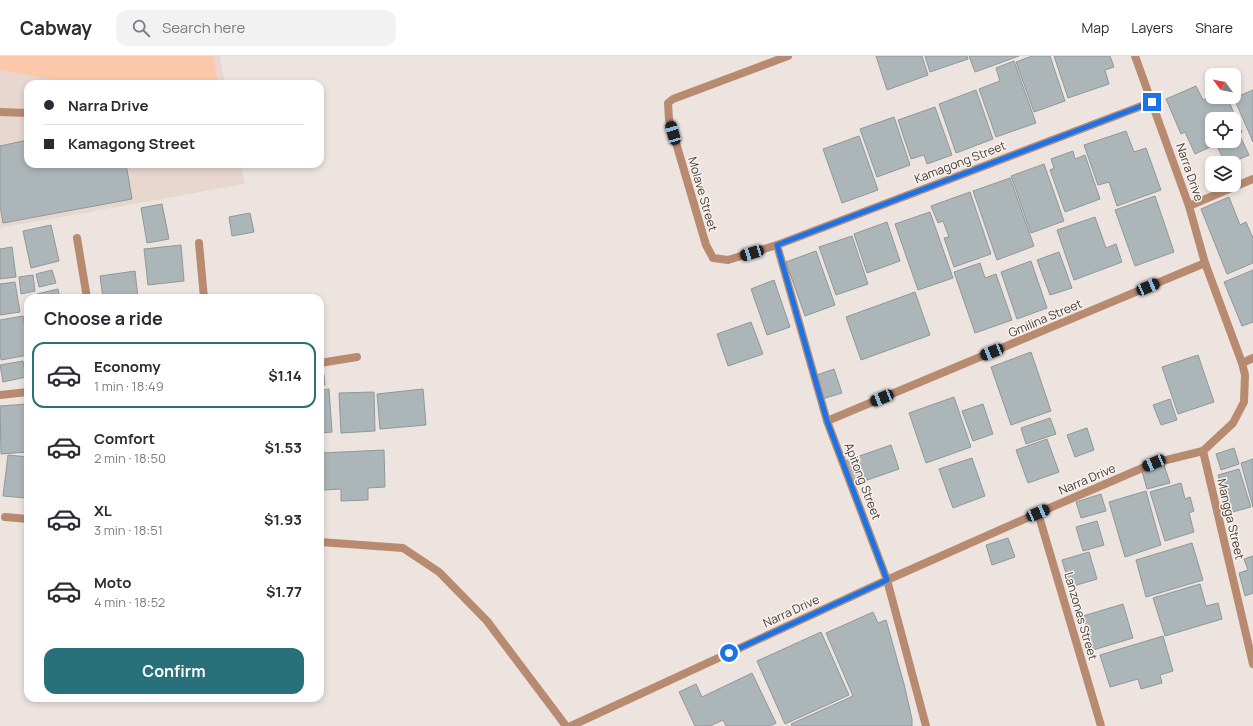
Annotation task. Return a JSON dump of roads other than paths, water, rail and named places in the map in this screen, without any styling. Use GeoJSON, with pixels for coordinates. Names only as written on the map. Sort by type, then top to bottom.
{"type":"FeatureCollection","features":[{"type":"Feature","properties":{"kind":"street","name":"Molave Street"},"geometry":{"type":"LineString","coordinates":[[777,245],[728,260],[713,258],[706,245],[669,119],[668,104],[673,99],[788,56]]}},
{"type":"Feature","properties":{"kind":"street","name":"Narra Drive"},"geometry":{"type":"LineString","coordinates":[[571,726],[887,580],[1038,513],[1154,463],[1203,451],[1233,424],[1244,402],[1245,375],[1242,362],[1205,263],[1189,206],[1135,56]]}},
{"type":"Feature","properties":{"kind":"street","name":"Kamagong Street"},"geometry":{"type":"LineString","coordinates":[[777,245],[1152,102]]}},
{"type":"Feature","properties":{"kind":"street"},"geometry":{"type":"LineString","coordinates":[[0,112],[24,113]]}},
{"type":"Feature","properties":{"kind":"street"},"geometry":{"type":"LineString","coordinates":[[1189,206],[1253,179]]}},
{"type":"Feature","properties":{"kind":"street"},"geometry":{"type":"LineString","coordinates":[[77,238],[86,294]]}},
{"type":"Feature","properties":{"kind":"street"},"geometry":{"type":"LineString","coordinates":[[199,243],[204,294]]}},
{"type":"Feature","properties":{"kind":"street","name":"Apitong Street"},"geometry":{"type":"LineString","coordinates":[[777,245],[827,421],[887,580],[926,726]]}},
{"type":"Feature","properties":{"kind":"street","name":"Gmilina Street"},"geometry":{"type":"LineString","coordinates":[[827,421],[1205,263]]}},
{"type":"Feature","properties":{"kind":"street"},"geometry":{"type":"LineString","coordinates":[[324,362],[357,357]]}},
{"type":"Feature","properties":{"kind":"street"},"geometry":{"type":"LineString","coordinates":[[1242,362],[1253,358]]}},
{"type":"Feature","properties":{"kind":"street"},"geometry":{"type":"LineString","coordinates":[[0,395],[24,392]]}},
{"type":"Feature","properties":{"kind":"street","name":"Mangga Street"},"geometry":{"type":"LineString","coordinates":[[1203,451],[1253,664]]}},
{"type":"Feature","properties":{"kind":"street","name":"Lanzones Street"},"geometry":{"type":"LineString","coordinates":[[1038,513],[1101,726]]}},
{"type":"Feature","properties":{"kind":"street"},"geometry":{"type":"LineString","coordinates":[[5,517],[24,519]]}},
{"type":"Feature","properties":{"kind":"street"},"geometry":{"type":"LineString","coordinates":[[324,542],[402,548],[439,572],[487,621],[566,726]]}}]}
